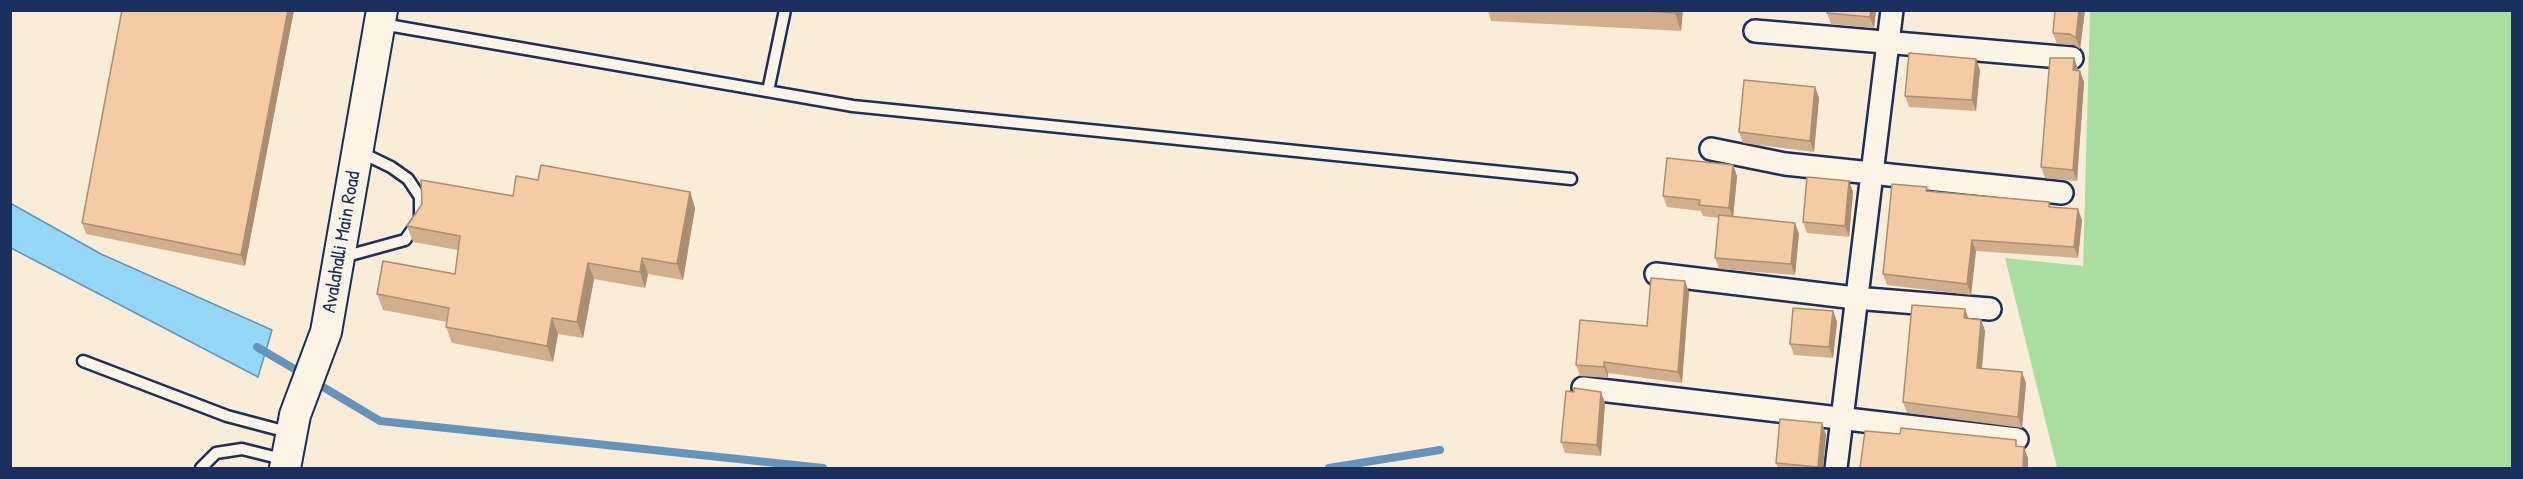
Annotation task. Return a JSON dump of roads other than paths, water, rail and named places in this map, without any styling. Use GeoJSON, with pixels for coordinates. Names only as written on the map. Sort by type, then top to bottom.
{"type":"FeatureCollection","features":[{"type":"Feature","properties":{"kind":"main road","name":"Avalahalli Main Road"},"geometry":{"type":"LineString","coordinates":[[289,444],[326,332],[380,17]]}},
{"type":"Feature","properties":{"kind":"street"},"geometry":{"type":"LineString","coordinates":[[1836,468],[1892,10]]}},
{"type":"Feature","properties":{"kind":"street"},"geometry":{"type":"LineString","coordinates":[[1755,31],[2072,58]]}},
{"type":"Feature","properties":{"kind":"street"},"geometry":{"type":"LineString","coordinates":[[1711,149],[1785,164],[2062,193]]}},
{"type":"Feature","properties":{"kind":"street"},"geometry":{"type":"LineString","coordinates":[[1656,274],[1855,298],[1990,309]]}},
{"type":"Feature","properties":{"kind":"street"},"geometry":{"type":"LineString","coordinates":[[1583,388],[2017,439]]}},
{"type":"Feature","properties":{"kind":"lane"},"geometry":{"type":"LineString","coordinates":[[768,91],[784,10]]}},
{"type":"Feature","properties":{"kind":"lane"},"geometry":{"type":"LineString","coordinates":[[380,17],[853,106],[1570,179]]}},
{"type":"Feature","properties":{"kind":"lane"},"geometry":{"type":"LineString","coordinates":[[339,258],[405,240],[420,219],[420,197],[408,179],[391,167],[357,150]]}},
{"type":"Feature","properties":{"kind":"lane"},"geometry":{"type":"LineString","coordinates":[[83,361],[227,416],[289,444]]}},
{"type":"Feature","properties":{"kind":"lane"},"geometry":{"type":"LineString","coordinates":[[201,468],[216,453],[289,444]]}},
{"type":"Feature","properties":{"kind":"water"},"geometry":{"type":"Polygon","coordinates":[[[10,203],[101,254],[272,330],[258,377],[11,248],[10,203]]]}},
{"type":"Feature","properties":{"kind":"waterway"},"geometry":{"type":"LineString","coordinates":[[257,347],[303,374]]}},
{"type":"Feature","properties":{"kind":"waterway"},"geometry":{"type":"LineString","coordinates":[[313,381],[380,421],[823,468]]}},
{"type":"Feature","properties":{"kind":"waterway"},"geometry":{"type":"LineString","coordinates":[[1329,468],[1440,450]]}}]}
